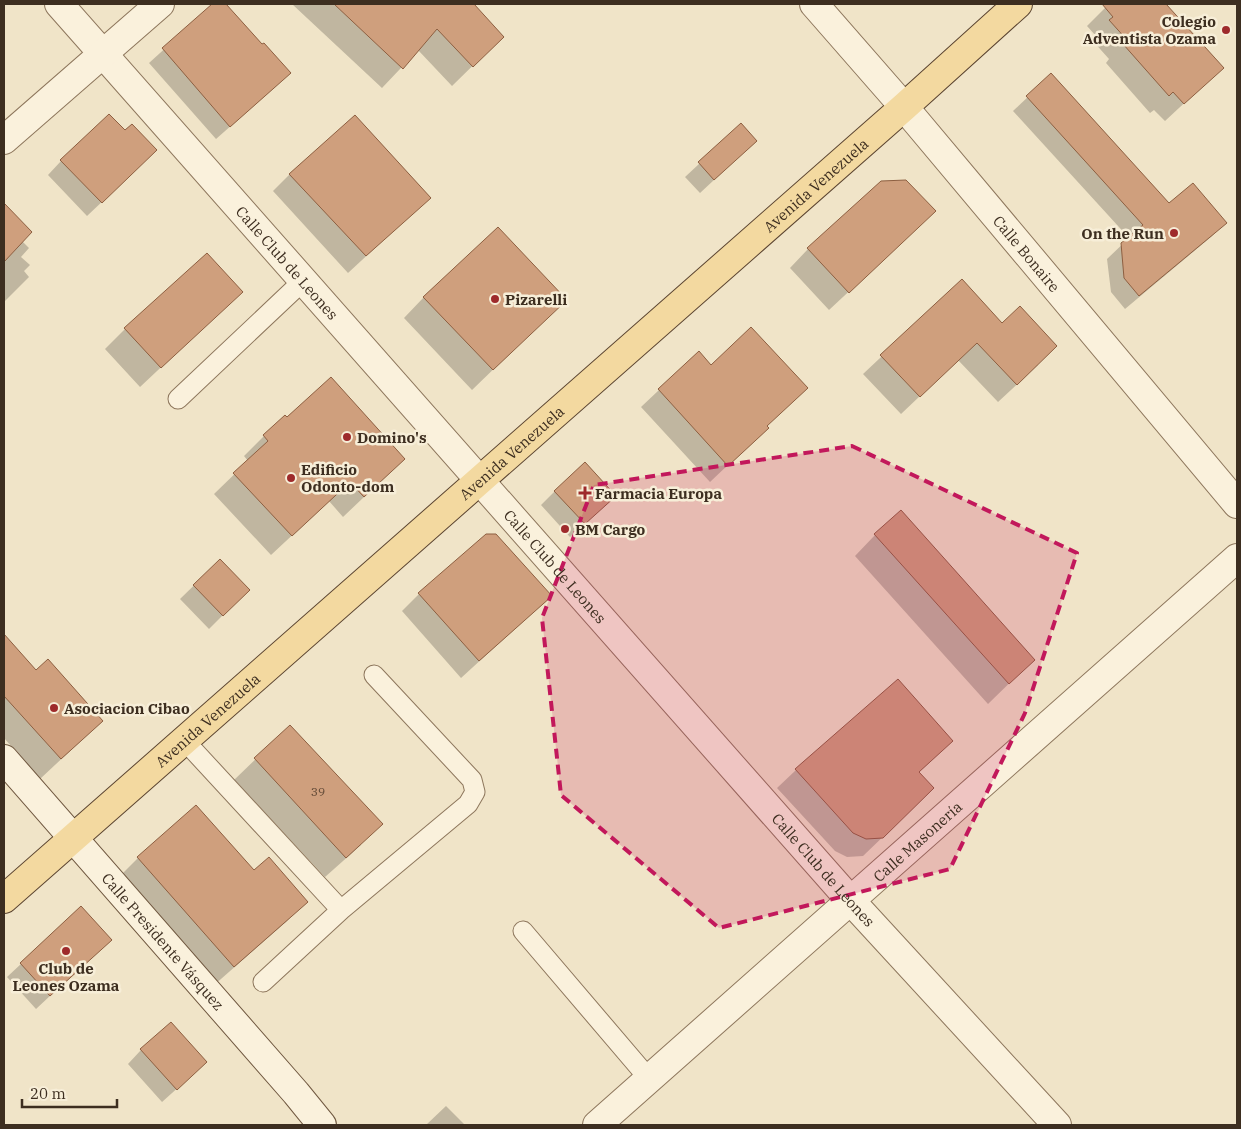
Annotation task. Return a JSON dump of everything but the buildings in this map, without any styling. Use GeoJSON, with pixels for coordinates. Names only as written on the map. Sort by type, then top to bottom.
{"type":"FeatureCollection","features":[{"type":"Feature","properties":{"kind":"main road","name":"Avenida Venezuela"},"geometry":{"type":"LineString","coordinates":[[4,899],[904,107],[1018,4]]}},
{"type":"Feature","properties":{"kind":"street","name":"Calle Club de Leones"},"geometry":{"type":"LineString","coordinates":[[59,4],[850,901],[1057,1125]]}},
{"type":"Feature","properties":{"kind":"street"},"geometry":{"type":"LineString","coordinates":[[4,140],[160,4]]}},
{"type":"Feature","properties":{"kind":"street","name":"Calle Bonaire"},"geometry":{"type":"LineString","coordinates":[[814,4],[904,107],[1237,504]]}},
{"type":"Feature","properties":{"kind":"street","name":"Calle Masonería"},"geometry":{"type":"LineString","coordinates":[[597,1125],[1237,558]]}},
{"type":"Feature","properties":{"kind":"street","name":"Calle Presidente Vásquez"},"geometry":{"type":"LineString","coordinates":[[4,759],[322,1125]]}},
{"type":"Feature","properties":{"kind":"lane"},"geometry":{"type":"LineString","coordinates":[[178,399],[304,280]]}},
{"type":"Feature","properties":{"kind":"lane"},"geometry":{"type":"LineString","coordinates":[[263,982],[341,910],[468,804],[475,792],[472,780],[374,675]]}},
{"type":"Feature","properties":{"kind":"lane"},"geometry":{"type":"LineString","coordinates":[[184,740],[341,910]]}},
{"type":"Feature","properties":{"kind":"lane"},"geometry":{"type":"LineString","coordinates":[[523,931],[650,1080]]}},
{"type":"Feature","properties":{"kind":"highlighted area"},"geometry":{"type":"Polygon","coordinates":[[[852,446],[1077,553],[1025,713],[950,869],[719,928],[561,795],[542,618],[594,485],[852,446]]]}},
{"type":"Feature","properties":{"kind":"place","name":"Colegio Adventista Ozama"},"geometry":{"type":"Point","coordinates":[1226,30]}},
{"type":"Feature","properties":{"kind":"place","name":"On the Run"},"geometry":{"type":"Point","coordinates":[1174,233]}},
{"type":"Feature","properties":{"kind":"place","name":"Pizarelli"},"geometry":{"type":"Point","coordinates":[495,299]}},
{"type":"Feature","properties":{"kind":"place","name":"Domino's"},"geometry":{"type":"Point","coordinates":[347,437]}},
{"type":"Feature","properties":{"kind":"place","name":"Edificio Odonto-dom"},"geometry":{"type":"Point","coordinates":[291,478]}},
{"type":"Feature","properties":{"kind":"place","name":"Farmacia Europa"},"geometry":{"type":"Point","coordinates":[585,493]}},
{"type":"Feature","properties":{"kind":"place","name":"BM Cargo"},"geometry":{"type":"Point","coordinates":[565,529]}},
{"type":"Feature","properties":{"kind":"place","name":"Asociacion Cibao"},"geometry":{"type":"Point","coordinates":[54,708]}},
{"type":"Feature","properties":{"kind":"place","name":"Club de Leones Ozama"},"geometry":{"type":"Point","coordinates":[66,951]}}]}
